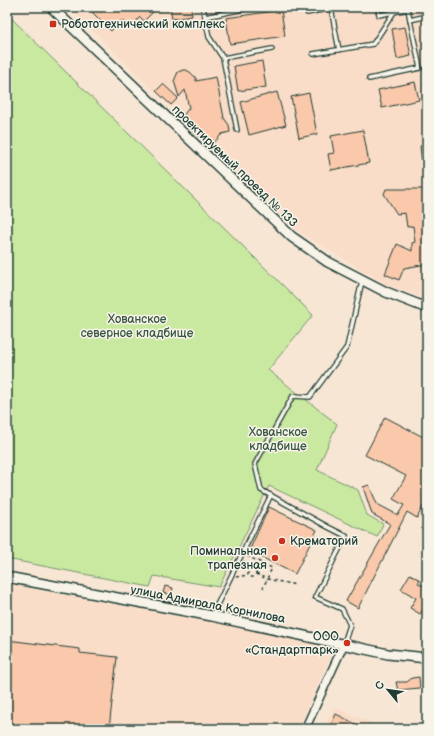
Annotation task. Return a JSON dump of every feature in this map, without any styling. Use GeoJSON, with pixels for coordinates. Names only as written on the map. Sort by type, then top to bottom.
{"type":"FeatureCollection","features":[{"type":"Feature","properties":{"kind":"street","name":"проектируемый проезд № 133"},"geometry":{"type":"LineString","coordinates":[[52,7],[292,237],[328,262],[386,292],[427,308]]}},
{"type":"Feature","properties":{"kind":"street","name":"улица Адмирала Корнилова"},"geometry":{"type":"LineString","coordinates":[[7,577],[212,616],[388,654],[427,658]]}},
{"type":"Feature","properties":{"kind":"street"},"geometry":{"type":"LineString","coordinates":[[305,729],[344,644]]}},
{"type":"Feature","properties":{"kind":"lane"},"geometry":{"type":"LineString","coordinates":[[203,7],[209,37],[222,58],[237,130]]}},
{"type":"Feature","properties":{"kind":"lane"},"geometry":{"type":"LineString","coordinates":[[205,17],[251,7]]}},
{"type":"Feature","properties":{"kind":"lane"},"geometry":{"type":"LineString","coordinates":[[307,13],[338,7]]}},
{"type":"Feature","properties":{"kind":"lane"},"geometry":{"type":"LineString","coordinates":[[369,79],[420,68],[408,9],[379,15],[378,7]]}},
{"type":"Feature","properties":{"kind":"lane"},"geometry":{"type":"LineString","coordinates":[[331,8],[339,50]]}},
{"type":"Feature","properties":{"kind":"lane"},"geometry":{"type":"LineString","coordinates":[[312,54],[373,44],[394,12]]}},
{"type":"Feature","properties":{"kind":"lane"},"geometry":{"type":"LineString","coordinates":[[410,20],[427,16]]}},
{"type":"Feature","properties":{"kind":"lane"},"geometry":{"type":"LineString","coordinates":[[222,58],[272,49]]}},
{"type":"Feature","properties":{"kind":"lane"},"geometry":{"type":"LineString","coordinates":[[344,644],[350,625],[342,609],[315,597],[346,536],[261,490],[255,464],[293,396],[310,397],[346,347],[362,279]]}},
{"type":"Feature","properties":{"kind":"lane"},"geometry":{"type":"LineString","coordinates":[[212,616],[271,495]]}},
{"type":"Feature","properties":{"kind":"path"},"geometry":{"type":"LineString","coordinates":[[242,555],[250,569],[254,569],[256,574],[267,579],[296,585]]}},
{"type":"Feature","properties":{"kind":"path"},"geometry":{"type":"LineString","coordinates":[[242,555],[272,568],[263,588]]}},
{"type":"Feature","properties":{"kind":"path"},"geometry":{"type":"LineString","coordinates":[[248,574],[250,569]]}},
{"type":"Feature","properties":{"kind":"path"},"geometry":{"type":"LineString","coordinates":[[230,578],[248,574],[253,577],[256,574]]}},
{"type":"Feature","properties":{"kind":"shaded area"},"geometry":{"type":"Polygon","coordinates":[[[69,7],[427,7],[427,299],[385,284],[299,232],[69,7]]]}},
{"type":"Feature","properties":{"kind":"shaded area"},"geometry":{"type":"Polygon","coordinates":[[[7,584],[321,643],[330,658],[298,729],[7,729],[7,584]]]}},
{"type":"Feature","properties":{"kind":"shaded area"},"geometry":{"type":"Polygon","coordinates":[[[334,707],[386,729],[324,729],[334,707]]]}},
{"type":"Feature","properties":{"kind":"green space","name":"Хованское северное кладбище"},"geometry":{"type":"Polygon","coordinates":[[[7,14],[313,315],[268,370],[337,424],[317,470],[358,490],[367,515],[383,524],[377,537],[269,486],[219,587],[154,576],[150,587],[7,559],[7,14]]]}},
{"type":"Feature","properties":{"kind":"building"},"geometry":{"type":"Polygon","coordinates":[[[87,7],[151,7],[154,11],[144,21],[140,17],[130,28],[122,20],[111,31],[87,7]]]}},
{"type":"Feature","properties":{"kind":"building"},"geometry":{"type":"Polygon","coordinates":[[[170,7],[191,7],[192,16],[172,19],[170,7]]]}},
{"type":"Feature","properties":{"kind":"building"},"geometry":{"type":"Polygon","coordinates":[[[281,10],[285,36],[230,44],[226,18],[281,10]]]}},
{"type":"Feature","properties":{"kind":"building"},"geometry":{"type":"Polygon","coordinates":[[[405,27],[411,56],[397,59],[392,29],[405,27]]]}},
{"type":"Feature","properties":{"kind":"building"},"geometry":{"type":"Polygon","coordinates":[[[262,61],[266,87],[238,91],[234,66],[262,61]]]}},
{"type":"Feature","properties":{"kind":"building"},"geometry":{"type":"Polygon","coordinates":[[[183,70],[190,72],[196,78],[196,81],[216,77],[224,118],[229,125],[230,132],[222,134],[210,147],[181,118],[189,108],[185,90],[179,97],[174,81],[178,72],[183,70]]]}},
{"type":"Feature","properties":{"kind":"building"},"geometry":{"type":"Polygon","coordinates":[[[415,82],[419,100],[382,108],[378,90],[415,82]]]}},
{"type":"Feature","properties":{"kind":"building"},"geometry":{"type":"Polygon","coordinates":[[[163,84],[178,98],[171,105],[156,91],[163,84]]]}},
{"type":"Feature","properties":{"kind":"building"},"geometry":{"type":"Polygon","coordinates":[[[277,92],[286,125],[249,135],[241,102],[277,92]]]}},
{"type":"Feature","properties":{"kind":"building"},"geometry":{"type":"Polygon","coordinates":[[[309,93],[317,134],[299,138],[291,97],[309,93]]]}},
{"type":"Feature","properties":{"kind":"building"},"geometry":{"type":"Polygon","coordinates":[[[363,130],[369,163],[331,170],[328,154],[334,153],[331,136],[363,130]]]}},
{"type":"Feature","properties":{"kind":"building"},"geometry":{"type":"Polygon","coordinates":[[[427,145],[427,172],[423,172],[420,146],[427,145]]]}},
{"type":"Feature","properties":{"kind":"building"},"geometry":{"type":"Polygon","coordinates":[[[386,189],[427,189],[427,264],[404,268],[399,280],[385,274],[397,244],[412,251],[412,243],[415,242],[413,226],[407,227],[405,213],[397,214],[384,194],[386,189]]]}},
{"type":"Feature","properties":{"kind":"building"},"geometry":{"type":"Polygon","coordinates":[[[385,417],[427,439],[427,499],[417,518],[407,512],[358,608],[346,601],[390,524],[372,514],[363,487],[369,485],[377,504],[398,515],[404,505],[393,499],[406,476],[365,455],[385,417]]]}},
{"type":"Feature","properties":{"kind":"building","name":"Крематорий"},"geometry":{"type":"Polygon","coordinates":[[[269,507],[317,530],[295,574],[249,551],[269,507]]]}},
{"type":"Feature","properties":{"kind":"building"},"geometry":{"type":"Polygon","coordinates":[[[410,574],[420,580],[418,583],[427,588],[427,603],[420,614],[410,608],[416,598],[401,589],[410,574]]]}},
{"type":"Feature","properties":{"kind":"building"},"geometry":{"type":"Polygon","coordinates":[[[165,586],[173,588],[171,595],[163,593],[165,586]]]}},
{"type":"Feature","properties":{"kind":"building"},"geometry":{"type":"Polygon","coordinates":[[[7,640],[80,649],[80,653],[117,657],[109,729],[7,729],[7,640]]]}},
{"type":"Feature","properties":{"kind":"building"},"geometry":{"type":"Polygon","coordinates":[[[419,677],[420,688],[398,690],[396,682],[407,682],[412,678],[419,677]]]}},
{"type":"Feature","properties":{"kind":"building"},"geometry":{"type":"Polygon","coordinates":[[[336,714],[366,729],[334,729],[330,727],[336,714]]]}},
{"type":"Feature","properties":{"kind":"place","name":"Робототехнический комплекс"},"geometry":{"type":"Point","coordinates":[53,24]}},
{"type":"Feature","properties":{"kind":"place","name":"Крематорий"},"geometry":{"type":"Point","coordinates":[282,541]}},
{"type":"Feature","properties":{"kind":"place","name":"Поминальная трапезная"},"geometry":{"type":"Point","coordinates":[275,558]}},
{"type":"Feature","properties":{"kind":"place","name":"ООО «Стандартпарк»"},"geometry":{"type":"Point","coordinates":[347,643]}},
{"type":"Feature","properties":{"kind":"park label","name":"Хованское кладбище"},"geometry":{"type":"Point","coordinates":[278,439]}}]}
